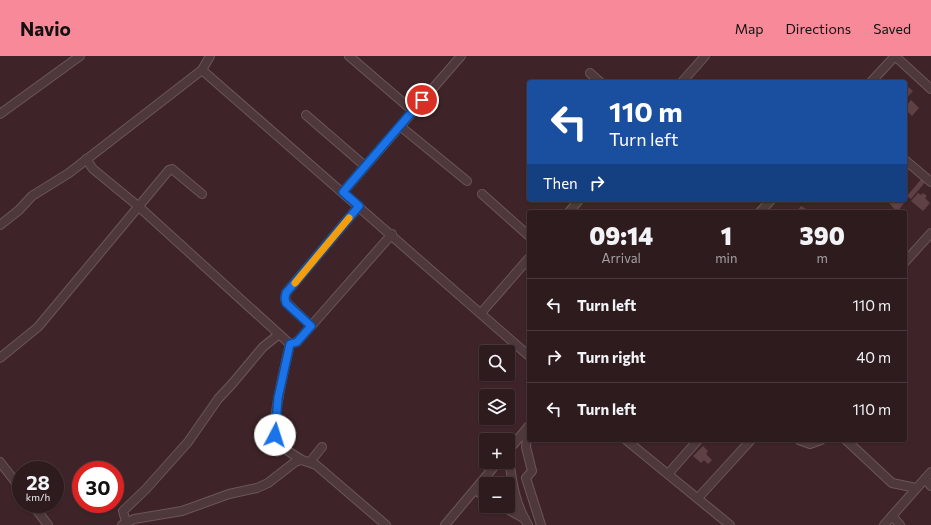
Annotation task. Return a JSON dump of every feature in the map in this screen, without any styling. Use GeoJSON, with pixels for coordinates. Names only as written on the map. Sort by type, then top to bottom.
{"type":"FeatureCollection","features":[{"type":"Feature","properties":{"kind":"street"},"geometry":{"type":"LineString","coordinates":[[0,225],[20,210],[32,196],[69,173],[202,70],[210,56]]}},
{"type":"Feature","properties":{"kind":"street"},"geometry":{"type":"LineString","coordinates":[[349,56],[413,111]]}},
{"type":"Feature","properties":{"kind":"street"},"geometry":{"type":"LineString","coordinates":[[343,192],[461,56]]}},
{"type":"Feature","properties":{"kind":"street"},"geometry":{"type":"LineString","coordinates":[[684,80],[705,56]]}},
{"type":"Feature","properties":{"kind":"street"},"geometry":{"type":"LineString","coordinates":[[873,80],[895,56],[931,89]]}},
{"type":"Feature","properties":{"kind":"street"},"geometry":{"type":"LineString","coordinates":[[0,114],[75,57]]}},
{"type":"Feature","properties":{"kind":"street"},"geometry":{"type":"LineString","coordinates":[[202,70],[392,234],[527,354]]}},
{"type":"Feature","properties":{"kind":"street"},"geometry":{"type":"LineString","coordinates":[[590,73],[598,80]]}},
{"type":"Feature","properties":{"kind":"street"},"geometry":{"type":"LineString","coordinates":[[306,115],[365,166]]}},
{"type":"Feature","properties":{"kind":"street"},"geometry":{"type":"LineString","coordinates":[[400,126],[467,181]]}},
{"type":"Feature","properties":{"kind":"street"},"geometry":{"type":"LineString","coordinates":[[86,159],[93,169],[138,206],[253,309],[278,335],[290,344]]}},
{"type":"Feature","properties":{"kind":"street"},"geometry":{"type":"LineString","coordinates":[[907,162],[931,182]]}},
{"type":"Feature","properties":{"kind":"street"},"geometry":{"type":"LineString","coordinates":[[0,358],[38,327],[169,170],[172,169],[202,194]]}},
{"type":"Feature","properties":{"kind":"street"},"geometry":{"type":"LineString","coordinates":[[482,194],[527,234]]}},
{"type":"Feature","properties":{"kind":"street"},"geometry":{"type":"LineString","coordinates":[[571,210],[577,202]]}},
{"type":"Feature","properties":{"kind":"street"},"geometry":{"type":"LineString","coordinates":[[762,210],[769,202]]}},
{"type":"Feature","properties":{"kind":"street"},"geometry":{"type":"LineString","coordinates":[[311,326],[286,303],[286,293],[359,206]]}},
{"type":"Feature","properties":{"kind":"street"},"geometry":{"type":"LineString","coordinates":[[907,257],[931,233]]}},
{"type":"Feature","properties":{"kind":"street"},"geometry":{"type":"LineString","coordinates":[[290,344],[297,342],[392,234]]}},
{"type":"Feature","properties":{"kind":"street"},"geometry":{"type":"LineString","coordinates":[[481,313],[527,260]]}},
{"type":"Feature","properties":{"kind":"street"},"geometry":{"type":"LineString","coordinates":[[278,335],[263,347],[218,399],[188,442],[146,489],[123,510],[124,524],[147,516],[182,511],[229,494],[257,488],[268,483],[295,462],[302,460]]}},
{"type":"Feature","properties":{"kind":"street"},"geometry":{"type":"LineString","coordinates":[[290,344],[278,398],[275,435],[278,443],[302,460],[316,464],[386,525]]}},
{"type":"Feature","properties":{"kind":"street"},"geometry":{"type":"LineString","coordinates":[[515,443],[527,429]]}},
{"type":"Feature","properties":{"kind":"street"},"geometry":{"type":"LineString","coordinates":[[527,440],[526,447],[532,470],[526,478],[541,525]]}},
{"type":"Feature","properties":{"kind":"street"},"geometry":{"type":"LineString","coordinates":[[628,442],[730,525]]}},
{"type":"Feature","properties":{"kind":"street"},"geometry":{"type":"LineString","coordinates":[[668,474],[696,442]]}},
{"type":"Feature","properties":{"kind":"street"},"geometry":{"type":"LineString","coordinates":[[698,498],[749,442]]}},
{"type":"Feature","properties":{"kind":"street"},"geometry":{"type":"LineString","coordinates":[[804,442],[810,444],[816,442]]}},
{"type":"Feature","properties":{"kind":"street"},"geometry":{"type":"LineString","coordinates":[[848,442],[892,483],[916,488]]}},
{"type":"Feature","properties":{"kind":"street"},"geometry":{"type":"LineString","coordinates":[[310,462],[322,447]]}},
{"type":"Feature","properties":{"kind":"street"},"geometry":{"type":"LineString","coordinates":[[0,462],[12,477]]}},
{"type":"Feature","properties":{"kind":"street"},"geometry":{"type":"LineString","coordinates":[[445,525],[492,469]]}},
{"type":"Feature","properties":{"kind":"street"},"geometry":{"type":"LineString","coordinates":[[510,469],[511,484],[516,499],[527,522]]}},
{"type":"Feature","properties":{"kind":"street"},"geometry":{"type":"LineString","coordinates":[[884,525],[931,472]]}},
{"type":"Feature","properties":{"kind":"street"},"geometry":{"type":"LineString","coordinates":[[925,479],[931,486]]}},
{"type":"Feature","properties":{"kind":"street"},"geometry":{"type":"LineString","coordinates":[[475,490],[479,493]]}},
{"type":"Feature","properties":{"kind":"street"},"geometry":{"type":"LineString","coordinates":[[39,513],[48,525]]}},
{"type":"Feature","properties":{"kind":"street"},"geometry":{"type":"LineString","coordinates":[[513,513],[527,522]]}},
{"type":"Feature","properties":{"kind":"street"},"geometry":{"type":"LineString","coordinates":[[892,516],[900,525]]}},
{"type":"Feature","properties":{"kind":"building"},"geometry":{"type":"Polygon","coordinates":[[[907,86],[913,91],[907,98],[907,86]]]}},
{"type":"Feature","properties":{"kind":"building"},"geometry":{"type":"Polygon","coordinates":[[[911,100],[919,108],[912,116],[908,112],[907,113],[907,105],[911,100]]]}},
{"type":"Feature","properties":{"kind":"building"},"geometry":{"type":"Polygon","coordinates":[[[923,177],[927,180],[911,199],[907,196],[923,177]]]}},
{"type":"Feature","properties":{"kind":"building"},"geometry":{"type":"Polygon","coordinates":[[[918,193],[921,195],[923,193],[927,196],[925,198],[930,203],[923,211],[911,201],[918,193]]]}},
{"type":"Feature","properties":{"kind":"building"},"geometry":{"type":"Polygon","coordinates":[[[905,202],[899,210],[895,210],[889,203],[905,202]]]}},
{"type":"Feature","properties":{"kind":"building"},"geometry":{"type":"Polygon","coordinates":[[[801,206],[808,210],[798,210],[801,206]]]}},
{"type":"Feature","properties":{"kind":"building"},"geometry":{"type":"Polygon","coordinates":[[[703,446],[708,451],[706,454],[712,460],[708,464],[704,460],[701,463],[693,456],[703,446]]]}},
{"type":"Feature","properties":{"kind":"slow traffic"},"geometry":{"type":"LineString","coordinates":[[295,283],[349,218]]}},
{"type":"Feature","properties":{"kind":"route"},"geometry":{"type":"LineString","coordinates":[[275,435],[278,398],[290,344],[297,342],[311,326],[286,303],[286,293],[359,206],[343,192],[422,100]]}}]}
